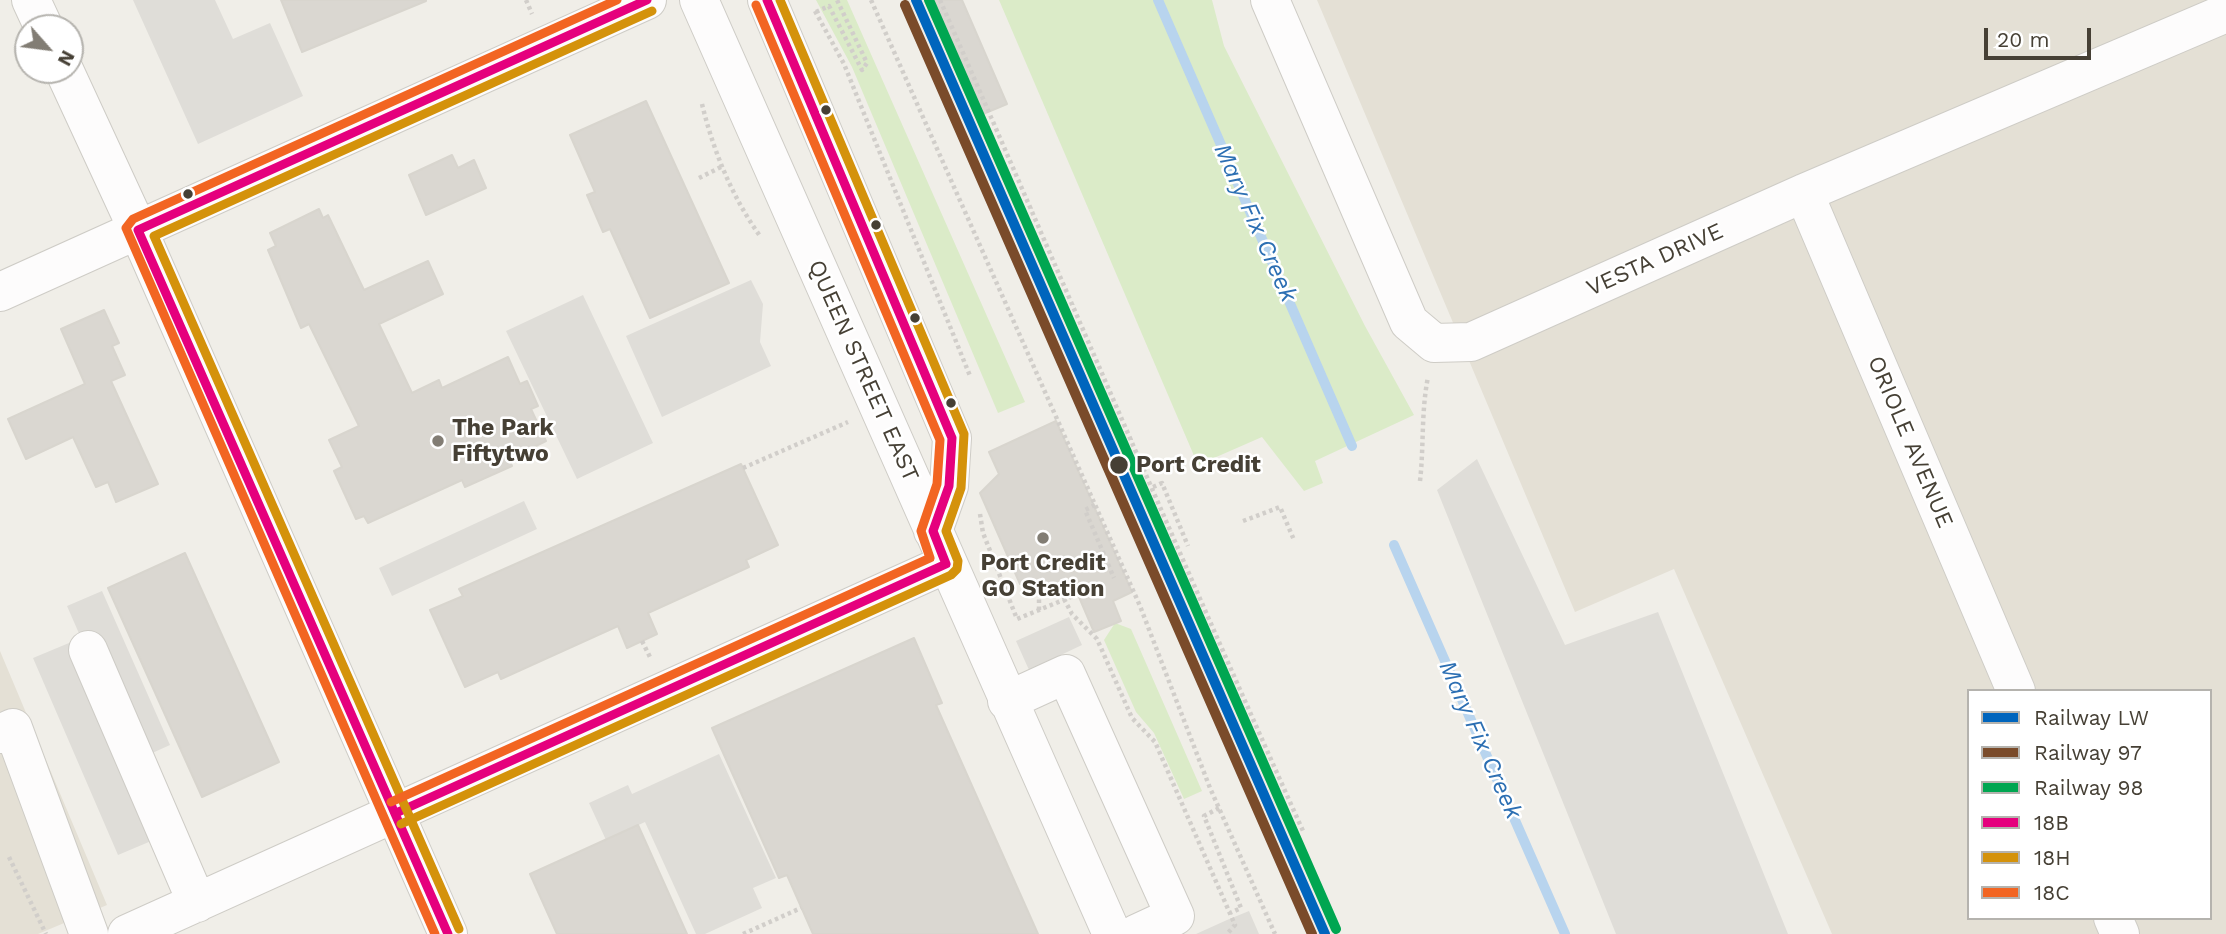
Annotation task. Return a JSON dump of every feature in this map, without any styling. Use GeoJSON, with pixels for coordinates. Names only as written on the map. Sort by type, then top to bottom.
{"type":"FeatureCollection","features":[{"type":"Feature","properties":{"kind":"street"},"geometry":{"type":"LineString","coordinates":[[0,292],[648,0]]}},
{"type":"Feature","properties":{"kind":"street","name":"QUEEN STREET EAST"},"geometry":{"type":"LineString","coordinates":[[699,0],[1112,934]]}},
{"type":"Feature","properties":{"kind":"street"},"geometry":{"type":"LineString","coordinates":[[127,934],[396,813],[940,548],[949,486],[952,438],[767,0]]}},
{"type":"Feature","properties":{"kind":"street"},"geometry":{"type":"LineString","coordinates":[[1270,0],[1409,322],[1434,343]]}},
{"type":"Feature","properties":{"kind":"street","name":"VESTA DRIVE"},"geometry":{"type":"LineString","coordinates":[[1434,343],[1471,342],[1804,193],[2226,13]]}},
{"type":"Feature","properties":{"kind":"street"},"geometry":{"type":"LineString","coordinates":[[70,84],[138,230],[448,934]]}},
{"type":"Feature","properties":{"kind":"street","name":"ORIOLE AVENUE"},"geometry":{"type":"LineString","coordinates":[[1804,193],[2015,689]]}},
{"type":"Feature","properties":{"kind":"street"},"geometry":{"type":"LineString","coordinates":[[88,650],[197,903]]}},
{"type":"Feature","properties":{"kind":"street"},"geometry":{"type":"LineString","coordinates":[[1007,701],[1066,674],[1175,916],[1136,934]]}},
{"type":"Feature","properties":{"kind":"street"},"geometry":{"type":"LineString","coordinates":[[0,734],[13,728],[89,934]]}},
{"type":"Feature","properties":{"kind":"path"},"geometry":{"type":"LineString","coordinates":[[526,0],[533,15]]}},
{"type":"Feature","properties":{"kind":"path"},"geometry":{"type":"LineString","coordinates":[[816,12],[830,6],[862,71],[867,63],[837,0]]}},
{"type":"Feature","properties":{"kind":"path"},"geometry":{"type":"LineString","coordinates":[[871,0],[1140,606],[1219,808],[1275,934]]}},
{"type":"Feature","properties":{"kind":"path"},"geometry":{"type":"LineString","coordinates":[[940,0],[1153,487],[1188,575],[1303,831]]}},
{"type":"Feature","properties":{"kind":"path"},"geometry":{"type":"LineString","coordinates":[[699,178],[723,166]]}},
{"type":"Feature","properties":{"kind":"path"},"geometry":{"type":"LineString","coordinates":[[1420,481],[1424,443],[1422,407],[1434,343]]}},
{"type":"Feature","properties":{"kind":"path"},"geometry":{"type":"LineString","coordinates":[[743,468],[879,407]]}},
{"type":"Feature","properties":{"kind":"path"},"geometry":{"type":"LineString","coordinates":[[1153,487],[1162,483],[1188,546]]}},
{"type":"Feature","properties":{"kind":"path"},"geometry":{"type":"LineString","coordinates":[[1095,505],[1085,510],[1114,578]]}},
{"type":"Feature","properties":{"kind":"path"},"geometry":{"type":"LineString","coordinates":[[1243,521],[1279,508],[1294,540]]}},
{"type":"Feature","properties":{"kind":"path"},"geometry":{"type":"LineString","coordinates":[[1039,590],[1039,610]]}},
{"type":"Feature","properties":{"kind":"path"},"geometry":{"type":"LineString","coordinates":[[1065,599],[1072,614],[1097,639],[1132,718],[1155,742],[1235,925],[1227,934]]}},
{"type":"Feature","properties":{"kind":"path"},"geometry":{"type":"LineString","coordinates":[[642,641],[653,664]]}},
{"type":"Feature","properties":{"kind":"path"},"geometry":{"type":"LineString","coordinates":[[1219,808],[1205,816],[1241,908],[1230,913]]}},
{"type":"Feature","properties":{"kind":"path"},"geometry":{"type":"LineString","coordinates":[[9,857],[46,934]]}},
{"type":"Feature","properties":{"kind":"path"},"geometry":{"type":"LineString","coordinates":[[743,934],[801,908]]}},
{"type":"Feature","properties":{"kind":"shaded area"},"geometry":{"type":"Polygon","coordinates":[[[133,0],[215,0],[233,39],[270,23],[303,96],[198,144],[133,0]]]}},
{"type":"Feature","properties":{"kind":"shaded area"},"geometry":{"type":"Polygon","coordinates":[[[1317,0],[2226,0],[2226,934],[1832,934],[1674,569],[1575,612],[1317,0]]]}},
{"type":"Feature","properties":{"kind":"shaded area"},"geometry":{"type":"Polygon","coordinates":[[[751,280],[763,304],[760,342],[771,366],[662,417],[626,336],[751,280]]]}},
{"type":"Feature","properties":{"kind":"shaded area"},"geometry":{"type":"Polygon","coordinates":[[[583,295],[653,443],[577,479],[506,331],[583,295]]]}},
{"type":"Feature","properties":{"kind":"shaded area"},"geometry":{"type":"Polygon","coordinates":[[[1477,459],[1565,645],[1658,612],[1788,934],[1616,934],[1437,490],[1477,459]]]}},
{"type":"Feature","properties":{"kind":"shaded area"},"geometry":{"type":"Polygon","coordinates":[[[524,501],[537,529],[392,596],[379,568],[524,501]]]}},
{"type":"Feature","properties":{"kind":"shaded area"},"geometry":{"type":"Polygon","coordinates":[[[102,591],[170,745],[150,754],[182,828],[118,855],[33,658],[81,638],[67,606],[102,591]]]}},
{"type":"Feature","properties":{"kind":"shaded area"},"geometry":{"type":"Polygon","coordinates":[[[1069,617],[1082,645],[1029,670],[1016,641],[1069,617]]]}},
{"type":"Feature","properties":{"kind":"shaded area"},"geometry":{"type":"Polygon","coordinates":[[[0,651],[107,905],[38,934],[0,934],[0,651]]]}},
{"type":"Feature","properties":{"kind":"shaded area"},"geometry":{"type":"Polygon","coordinates":[[[719,754],[776,878],[753,888],[762,908],[705,934],[696,934],[645,822],[606,840],[589,803],[628,785],[632,794],[719,754]]]}},
{"type":"Feature","properties":{"kind":"shaded area"},"geometry":{"type":"Polygon","coordinates":[[[1249,911],[1259,934],[1196,934],[1227,920],[1249,911]]]}},
{"type":"Feature","properties":{"kind":"green space"},"geometry":{"type":"Polygon","coordinates":[[[816,0],[847,0],[1025,402],[998,413],[852,67],[816,0]]]}},
{"type":"Feature","properties":{"kind":"green space"},"geometry":{"type":"Polygon","coordinates":[[[999,0],[1212,0],[1224,46],[1365,326],[1414,415],[1315,461],[1323,483],[1304,491],[1262,437],[1198,465],[999,0]]]}},
{"type":"Feature","properties":{"kind":"green space"},"geometry":{"type":"Polygon","coordinates":[[[1115,623],[1131,629],[1202,791],[1184,799],[1154,733],[1136,712],[1104,640],[1115,623]]]}},
{"type":"Feature","properties":{"kind":"building"},"geometry":{"type":"Polygon","coordinates":[[[281,0],[426,0],[426,1],[302,52],[281,0]]]}},
{"type":"Feature","properties":{"kind":"building"},"geometry":{"type":"Polygon","coordinates":[[[933,0],[962,0],[1007,104],[983,114],[933,0]]]}},
{"type":"Feature","properties":{"kind":"building"},"geometry":{"type":"Polygon","coordinates":[[[646,101],[729,283],[650,318],[610,229],[603,232],[587,195],[595,192],[570,135],[646,101]]]}},
{"type":"Feature","properties":{"kind":"building"},"geometry":{"type":"Polygon","coordinates":[[[452,155],[458,168],[474,160],[486,188],[426,215],[409,175],[452,155]]]}},
{"type":"Feature","properties":{"kind":"building"},"geometry":{"type":"Polygon","coordinates":[[[319,209],[323,218],[328,215],[364,290],[428,261],[443,294],[379,324],[412,393],[439,380],[442,388],[508,357],[520,384],[527,381],[538,406],[531,409],[546,441],[509,459],[512,466],[465,487],[462,480],[368,523],[364,516],[356,519],[334,471],[342,467],[329,440],[359,426],[309,324],[301,328],[268,250],[276,246],[270,233],[319,209]]]}},
{"type":"Feature","properties":{"kind":"building"},"geometry":{"type":"Polygon","coordinates":[[[104,310],[119,343],[112,346],[125,375],[111,381],[158,484],[116,502],[108,482],[96,487],[73,437],[26,459],[8,419],[85,384],[61,329],[104,310]]]}},
{"type":"Feature","properties":{"kind":"building","name":"Port Credit GO Station"},"geometry":{"type":"Polygon","coordinates":[[[1056,421],[1132,592],[1113,601],[1121,621],[1094,632],[1073,583],[1048,594],[1020,584],[980,493],[999,474],[989,452],[1056,421]]]}},
{"type":"Feature","properties":{"kind":"building"},"geometry":{"type":"Polygon","coordinates":[[[741,464],[778,545],[746,560],[749,567],[648,613],[657,634],[627,648],[618,626],[501,679],[498,672],[465,687],[430,610],[463,596],[459,589],[741,464]]]}},
{"type":"Feature","properties":{"kind":"building"},"geometry":{"type":"Polygon","coordinates":[[[185,553],[279,762],[202,797],[108,588],[185,553]]]}},
{"type":"Feature","properties":{"kind":"building"},"geometry":{"type":"Polygon","coordinates":[[[914,638],[942,703],[936,705],[1038,934],[813,934],[787,875],[779,878],[712,728],[914,638]]]}},
{"type":"Feature","properties":{"kind":"building"},"geometry":{"type":"Polygon","coordinates":[[[638,825],[687,934],[557,934],[530,874],[638,825]]]}},
{"type":"Feature","properties":{"kind":"waterway","name":"Mary Fix Creek"},"geometry":{"type":"LineString","coordinates":[[1158,0],[1352,446]]}},
{"type":"Feature","properties":{"kind":"waterway","name":"Mary Fix Creek"},"geometry":{"type":"LineString","coordinates":[[1394,545],[1565,934]]}},
{"type":"Feature","properties":{"kind":"rail line","name":"LW"},"geometry":{"type":"LineString","coordinates":[[916,0],[1325,934]]}},
{"type":"Feature","properties":{"kind":"rail line","name":"98"},"geometry":{"type":"LineString","coordinates":[[929,0],[1336,929]]}},
{"type":"Feature","properties":{"kind":"rail line","name":"97"},"geometry":{"type":"LineString","coordinates":[[905,5],[1312,934]]}},
{"type":"Feature","properties":{"kind":"transit line","name":"18C"},"geometry":{"type":"LineString","coordinates":[[435,934],[126,228],[133,219],[617,0]]}},
{"type":"Feature","properties":{"kind":"transit line","name":"18B"},"geometry":{"type":"LineString","coordinates":[[448,934],[138,230],[647,0]]}},
{"type":"Feature","properties":{"kind":"transit line","name":"18B"},"geometry":{"type":"LineString","coordinates":[[396,813],[946,564],[933,531],[949,486],[952,438],[767,0]]}},
{"type":"Feature","properties":{"kind":"transit line","name":"18H"},"geometry":{"type":"LineString","coordinates":[[401,824],[951,575],[957,569],[958,561],[946,531],[961,488],[964,434],[780,0]]}},
{"type":"Feature","properties":{"kind":"transit line","name":"18C"},"geometry":{"type":"LineString","coordinates":[[391,802],[930,558],[921,531],[937,484],[940,440],[756,5]]}},
{"type":"Feature","properties":{"kind":"transit line","name":"18H"},"geometry":{"type":"LineString","coordinates":[[459,929],[154,236],[652,11]]}},
{"type":"Feature","properties":{"kind":"place","name":"The Park Fiftytwo"},"geometry":{"type":"Point","coordinates":[438,441]}},
{"type":"Feature","properties":{"kind":"place","name":"Port Credit"},"geometry":{"type":"Point","coordinates":[1119,465]}},
{"type":"Feature","properties":{"kind":"place","name":"Port Credit GO Station"},"geometry":{"type":"Point","coordinates":[1043,538]}}]}
